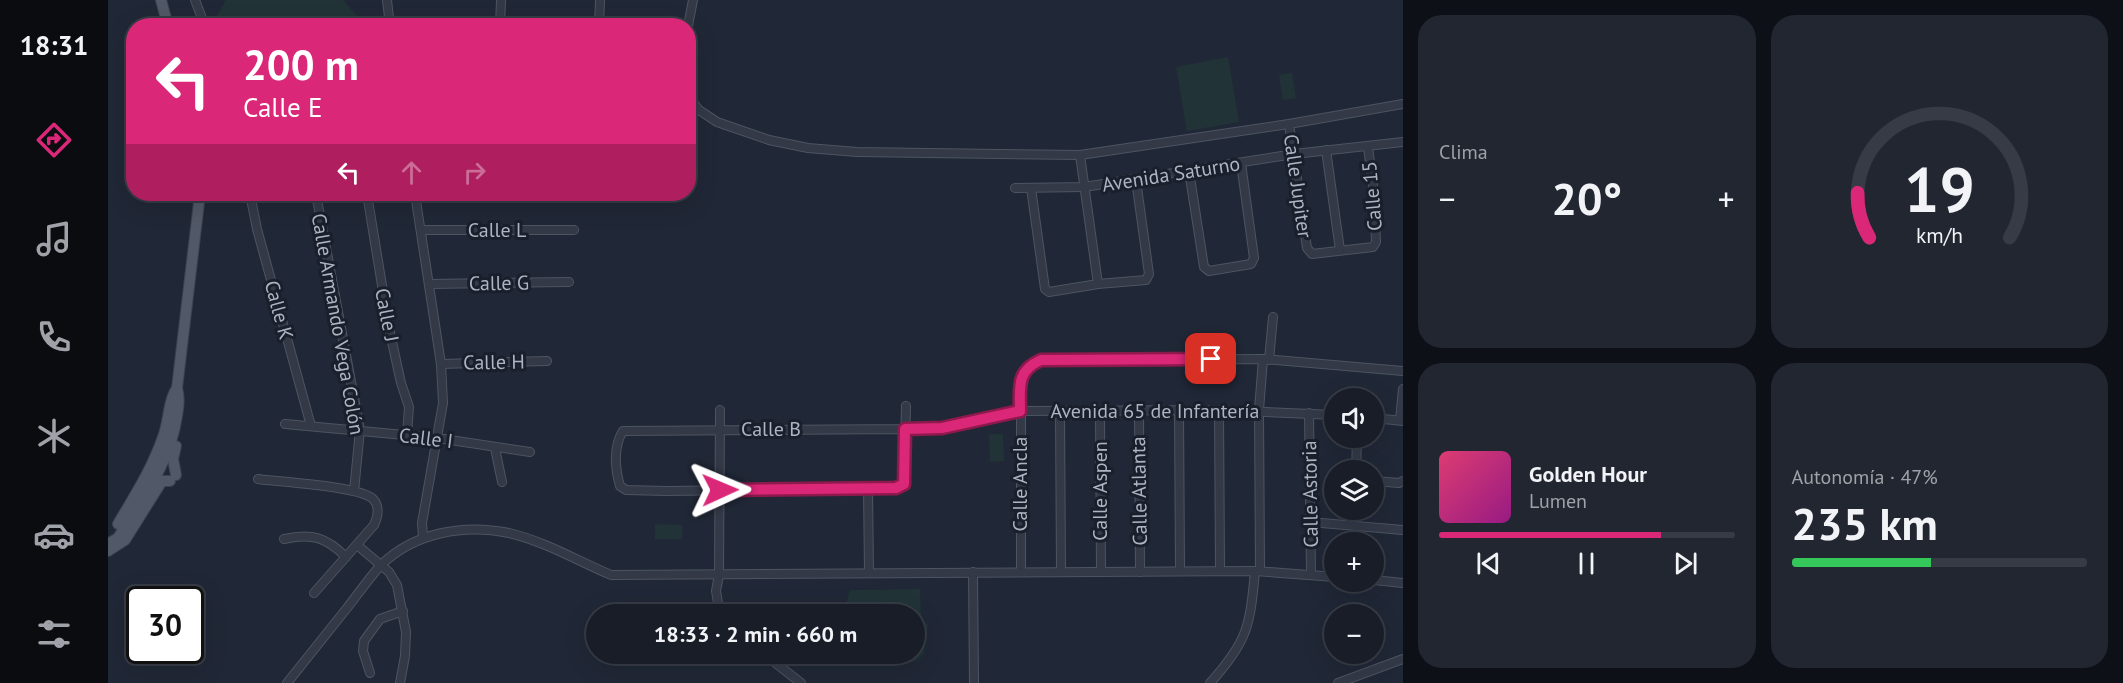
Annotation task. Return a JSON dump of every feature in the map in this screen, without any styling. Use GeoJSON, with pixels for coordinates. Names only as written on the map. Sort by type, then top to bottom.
{"type":"FeatureCollection","features":[{"type":"Feature","properties":{"kind":"main road"},"geometry":{"type":"LineString","coordinates":[[161,0],[166,18]]}},
{"type":"Feature","properties":{"kind":"main road"},"geometry":{"type":"LineString","coordinates":[[109,547],[118,538],[160,472],[171,445],[180,396],[177,388],[199,201]]}},
{"type":"Feature","properties":{"kind":"main road"},"geometry":{"type":"LineString","coordinates":[[109,547],[112,534],[151,468],[167,426],[172,395],[177,388]]}},
{"type":"Feature","properties":{"kind":"main road"},"geometry":{"type":"LineString","coordinates":[[109,547],[125,540],[162,481],[173,478],[173,459],[178,437],[175,429]]}},
{"type":"Feature","properties":{"kind":"street"},"geometry":{"type":"LineString","coordinates":[[195,0],[202,18]]}},
{"type":"Feature","properties":{"kind":"street"},"geometry":{"type":"LineString","coordinates":[[387,0],[389,18]]}},
{"type":"Feature","properties":{"kind":"street"},"geometry":{"type":"LineString","coordinates":[[500,18],[501,0]]}},
{"type":"Feature","properties":{"kind":"street"},"geometry":{"type":"LineString","coordinates":[[599,18],[600,0]]}},
{"type":"Feature","properties":{"kind":"street"},"geometry":{"type":"LineString","coordinates":[[690,18],[693,0]]}},
{"type":"Feature","properties":{"kind":"street"},"geometry":{"type":"LineString","coordinates":[[696,106],[717,122],[769,140],[808,148],[857,153],[1080,155],[1289,124],[1403,104]]}},
{"type":"Feature","properties":{"kind":"street","name":"Calle Jupiter"},"geometry":{"type":"LineString","coordinates":[[1289,124],[1307,248],[1312,254],[1340,250]]}},
{"type":"Feature","properties":{"kind":"street","name":"Avenida Saturno"},"geometry":{"type":"LineString","coordinates":[[1015,188],[1084,187],[1294,154],[1403,142]]}},
{"type":"Feature","properties":{"kind":"street","name":"Calle 15"},"geometry":{"type":"LineString","coordinates":[[1340,250],[1373,247],[1376,242],[1374,194],[1368,147]]}},
{"type":"Feature","properties":{"kind":"street"},"geometry":{"type":"LineString","coordinates":[[1326,150],[1340,250]]}},
{"type":"Feature","properties":{"kind":"street"},"geometry":{"type":"LineString","coordinates":[[1080,155],[1098,285]]}},
{"type":"Feature","properties":{"kind":"street"},"geometry":{"type":"LineString","coordinates":[[1189,171],[1204,267],[1209,271],[1251,264],[1254,258],[1241,163]]}},
{"type":"Feature","properties":{"kind":"street"},"geometry":{"type":"LineString","coordinates":[[1031,188],[1045,289],[1049,292],[1146,280],[1149,274],[1136,180]]}},
{"type":"Feature","properties":{"kind":"street","name":"Calle K"},"geometry":{"type":"LineString","coordinates":[[251,201],[311,426]]}},
{"type":"Feature","properties":{"kind":"street","name":"Calle Armando Vega Colón"},"geometry":{"type":"LineString","coordinates":[[317,201],[360,430],[354,491]]}},
{"type":"Feature","properties":{"kind":"street","name":"Calle J"},"geometry":{"type":"LineString","coordinates":[[368,201],[389,328],[401,383],[409,407],[408,435]]}},
{"type":"Feature","properties":{"kind":"street"},"geometry":{"type":"LineString","coordinates":[[416,201],[441,364],[443,403],[422,523],[423,538]]}},
{"type":"Feature","properties":{"kind":"street","name":"Calle L"},"geometry":{"type":"LineString","coordinates":[[421,230],[574,230]]}},
{"type":"Feature","properties":{"kind":"street","name":"Calle G"},"geometry":{"type":"LineString","coordinates":[[429,284],[569,282]]}},
{"type":"Feature","properties":{"kind":"street"},"geometry":{"type":"LineString","coordinates":[[1210,683],[1229,662],[1245,636],[1252,608],[1257,571],[1259,410],[1273,317]]}},
{"type":"Feature","properties":{"kind":"street","name":"Calle Ancla"},"geometry":{"type":"LineString","coordinates":[[1021,572],[1021,376],[1029,365],[1041,360],[1266,359],[1403,371]]}},
{"type":"Feature","properties":{"kind":"street","name":"Calle H"},"geometry":{"type":"LineString","coordinates":[[441,364],[547,361]]}},
{"type":"Feature","properties":{"kind":"street"},"geometry":{"type":"LineString","coordinates":[[1384,419],[1402,420],[1403,389]]}},
{"type":"Feature","properties":{"kind":"street"},"geometry":{"type":"LineString","coordinates":[[720,490],[896,488],[904,484],[906,406]]}},
{"type":"Feature","properties":{"kind":"street"},"geometry":{"type":"LineString","coordinates":[[718,604],[716,591],[719,575],[720,410]]}},
{"type":"Feature","properties":{"kind":"street"},"geometry":{"type":"LineString","coordinates":[[1060,410],[1061,572]]}},
{"type":"Feature","properties":{"kind":"street","name":"Calle Atlanta"},"geometry":{"type":"LineString","coordinates":[[1138,410],[1140,572]]}},
{"type":"Feature","properties":{"kind":"street"},"geometry":{"type":"LineString","coordinates":[[1179,410],[1180,571]]}},
{"type":"Feature","properties":{"kind":"street"},"geometry":{"type":"LineString","coordinates":[[1220,410],[1220,571]]}},
{"type":"Feature","properties":{"kind":"street","name":"Avenida 65 de Infantería"},"geometry":{"type":"LineString","coordinates":[[905,429],[942,428],[1020,411],[1259,410],[1324,414]]}},
{"type":"Feature","properties":{"kind":"street","name":"Calle Aspen"},"geometry":{"type":"LineString","coordinates":[[1100,411],[1101,572]]}},
{"type":"Feature","properties":{"kind":"street","name":"Calle Astoria"},"geometry":{"type":"LineString","coordinates":[[1309,413],[1311,575]]}},
{"type":"Feature","properties":{"kind":"street","name":"Calle I"},"geometry":{"type":"LineString","coordinates":[[285,424],[437,438],[530,452]]}},
{"type":"Feature","properties":{"kind":"street","name":"Calle B"},"geometry":{"type":"LineString","coordinates":[[720,490],[626,490],[620,486],[617,475],[617,441],[622,431],[905,429]]}},
{"type":"Feature","properties":{"kind":"street"},"geometry":{"type":"LineString","coordinates":[[495,447],[502,482]]}},
{"type":"Feature","properties":{"kind":"street"},"geometry":{"type":"LineString","coordinates":[[258,479],[354,491],[372,498],[377,504],[378,512],[374,525],[314,593]]}},
{"type":"Feature","properties":{"kind":"street"},"geometry":{"type":"LineString","coordinates":[[1384,482],[1399,483],[1403,481]]}},
{"type":"Feature","properties":{"kind":"street"},"geometry":{"type":"LineString","coordinates":[[868,488],[869,573]]}},
{"type":"Feature","properties":{"kind":"street"},"geometry":{"type":"LineString","coordinates":[[1310,522],[1403,530]]}},
{"type":"Feature","properties":{"kind":"street"},"geometry":{"type":"LineString","coordinates":[[287,683],[381,566],[404,547],[423,538],[450,531],[476,530],[510,534],[541,544],[611,575],[1257,571],[1324,576]]}},
{"type":"Feature","properties":{"kind":"street"},"geometry":{"type":"LineString","coordinates":[[284,539],[299,536],[323,539],[346,557]]}},
{"type":"Feature","properties":{"kind":"street"},"geometry":{"type":"LineString","coordinates":[[357,545],[393,577],[403,611],[406,644],[400,683]]}},
{"type":"Feature","properties":{"kind":"street"},"geometry":{"type":"LineString","coordinates":[[973,572],[974,683]]}},
{"type":"Feature","properties":{"kind":"street"},"geometry":{"type":"LineString","coordinates":[[1384,581],[1403,583]]}},
{"type":"Feature","properties":{"kind":"street"},"geometry":{"type":"LineString","coordinates":[[370,673],[363,651],[364,641],[380,619],[403,611]]}},
{"type":"Feature","properties":{"kind":"street"},"geometry":{"type":"LineString","coordinates":[[1338,683],[1403,659]]}},
{"type":"Feature","properties":{"kind":"street"},"geometry":{"type":"LineString","coordinates":[[777,664],[801,683]]}},
{"type":"Feature","properties":{"kind":"shaded area"},"geometry":{"type":"Polygon","coordinates":[[[226,0],[343,0],[359,18],[216,18],[226,0]]]}},
{"type":"Feature","properties":{"kind":"shaded area"},"geometry":{"type":"Polygon","coordinates":[[[1228,57],[1239,122],[1187,131],[1176,67],[1228,57]]]}},
{"type":"Feature","properties":{"kind":"shaded area"},"geometry":{"type":"Polygon","coordinates":[[[1292,73],[1296,98],[1283,100],[1279,75],[1292,73]]]}},
{"type":"Feature","properties":{"kind":"shaded area"},"geometry":{"type":"Polygon","coordinates":[[[989,434],[1003,434],[1004,461],[990,462],[989,434]]]}},
{"type":"Feature","properties":{"kind":"shaded area"},"geometry":{"type":"Polygon","coordinates":[[[655,524],[682,525],[682,539],[655,539],[655,524]]]}},
{"type":"Feature","properties":{"kind":"shaded area"},"geometry":{"type":"Polygon","coordinates":[[[920,589],[921,604],[847,604],[850,590],[920,589]]]}},
{"type":"Feature","properties":{"kind":"shaded area"},"geometry":{"type":"Polygon","coordinates":[[[925,623],[928,624],[925,646],[925,623]]]}},
{"type":"Feature","properties":{"kind":"route"},"geometry":{"type":"LineString","coordinates":[[720,490],[896,488],[904,484],[905,429],[942,428],[1020,411],[1021,376],[1029,365],[1041,360],[1211,359]]}}]}
